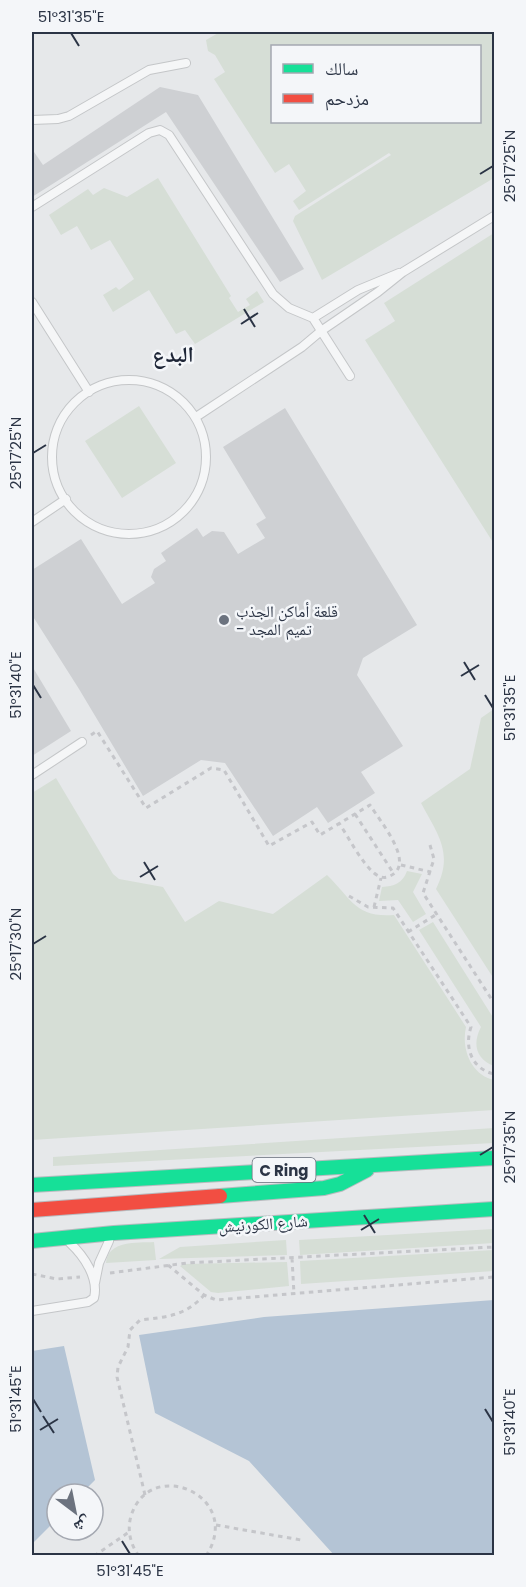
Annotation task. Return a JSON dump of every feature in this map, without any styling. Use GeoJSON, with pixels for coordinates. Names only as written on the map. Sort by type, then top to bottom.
{"type":"FeatureCollection","features":[{"type":"Feature","properties":{"kind":"highway","name":"C Ring"},"geometry":{"type":"LineString","coordinates":[[32,1185],[495,1158]]}},
{"type":"Feature","properties":{"kind":"highway"},"geometry":{"type":"LineString","coordinates":[[32,1210],[324,1188],[340,1184],[379,1165]]}},
{"type":"Feature","properties":{"kind":"highway","name":"شارع الكورنيش"},"geometry":{"type":"LineString","coordinates":[[32,1241],[114,1233],[495,1209]]}},
{"type":"Feature","properties":{"kind":"lane"},"geometry":{"type":"LineString","coordinates":[[32,120],[58,119],[69,116],[149,70],[186,63]]}},
{"type":"Feature","properties":{"kind":"lane"},"geometry":{"type":"LineString","coordinates":[[32,207],[148,133],[160,130],[169,135],[273,294],[289,308],[313,318],[350,376]]}},
{"type":"Feature","properties":{"kind":"lane"},"geometry":{"type":"LineString","coordinates":[[196,417],[302,347],[403,272],[495,216]]}},
{"type":"Feature","properties":{"kind":"lane"},"geometry":{"type":"LineString","coordinates":[[313,318],[358,290],[403,272]]}},
{"type":"Feature","properties":{"kind":"lane"},"geometry":{"type":"LineString","coordinates":[[32,302],[89,392]]}},
{"type":"Feature","properties":{"kind":"lane"},"geometry":{"type":"LineString","coordinates":[[136,380],[159,386],[180,399],[196,417],[205,440],[206,464],[201,488],[187,508],[168,524],[144,533],[117,534],[92,525],[71,508],[57,485],[52,459],[56,433],[69,410],[89,392],[111,382],[136,380]]}},
{"type":"Feature","properties":{"kind":"lane"},"geometry":{"type":"LineString","coordinates":[[32,522],[66,499]]}},
{"type":"Feature","properties":{"kind":"lane"},"geometry":{"type":"LineString","coordinates":[[32,775],[82,742]]}},
{"type":"Feature","properties":{"kind":"lane"},"geometry":{"type":"LineString","coordinates":[[32,1311],[88,1302],[94,1298],[101,1257],[114,1233]]}},
{"type":"Feature","properties":{"kind":"lane"},"geometry":{"type":"LineString","coordinates":[[65,1237],[83,1258],[95,1285]]}},
{"type":"Feature","properties":{"kind":"path"},"geometry":{"type":"LineString","coordinates":[[82,742],[97,731],[146,808],[211,768],[224,770],[268,846],[312,822],[320,835],[370,806],[398,850],[401,865]]}},
{"type":"Feature","properties":{"kind":"path"},"geometry":{"type":"LineString","coordinates":[[355,814],[393,874]]}},
{"type":"Feature","properties":{"kind":"path"},"geometry":{"type":"LineString","coordinates":[[339,824],[369,868],[381,878]]}},
{"type":"Feature","properties":{"kind":"path"},"geometry":{"type":"LineString","coordinates":[[430,846],[434,859],[423,893],[495,1003]]}},
{"type":"Feature","properties":{"kind":"path"},"geometry":{"type":"LineString","coordinates":[[381,878],[393,874],[401,865]]}},
{"type":"Feature","properties":{"kind":"path"},"geometry":{"type":"LineString","coordinates":[[401,865],[431,872]]}},
{"type":"Feature","properties":{"kind":"path"},"geometry":{"type":"LineString","coordinates":[[374,907],[381,878]]}},
{"type":"Feature","properties":{"kind":"path"},"geometry":{"type":"LineString","coordinates":[[349,896],[368,907],[393,908],[471,1028],[468,1046],[475,1063],[482,1070],[495,1074]]}},
{"type":"Feature","properties":{"kind":"path"},"geometry":{"type":"LineString","coordinates":[[408,932],[437,914]]}},
{"type":"Feature","properties":{"kind":"path"},"geometry":{"type":"LineString","coordinates":[[106,1274],[168,1265],[495,1247]]}},
{"type":"Feature","properties":{"kind":"path"},"geometry":{"type":"LineString","coordinates":[[292,1258],[294,1294]]}},
{"type":"Feature","properties":{"kind":"path"},"geometry":{"type":"LineString","coordinates":[[168,1265],[204,1295],[216,1300],[495,1277]]}},
{"type":"Feature","properties":{"kind":"path"},"geometry":{"type":"LineString","coordinates":[[32,1274],[57,1279],[84,1276]]}},
{"type":"Feature","properties":{"kind":"path"},"geometry":{"type":"LineString","coordinates":[[145,1495],[117,1377],[118,1367],[128,1347],[130,1330],[136,1322],[176,1316],[192,1308],[204,1295]]}},
{"type":"Feature","properties":{"kind":"path"},"geometry":{"type":"LineString","coordinates":[[139,1556],[131,1542],[129,1532],[133,1511],[145,1495],[164,1486],[185,1487],[203,1498],[214,1515],[215,1536],[206,1556]]}},
{"type":"Feature","properties":{"kind":"path"},"geometry":{"type":"LineString","coordinates":[[216,1525],[301,1540]]}},
{"type":"Feature","properties":{"kind":"path"},"geometry":{"type":"LineString","coordinates":[[93,1556],[129,1532]]}},
{"type":"Feature","properties":{"kind":"shaded area"},"geometry":{"type":"Polygon","coordinates":[[[220,32],[494,32],[494,178],[322,280],[293,221],[295,216],[391,155],[389,153],[299,210],[293,201],[306,191],[289,164],[275,173],[214,79],[225,72],[215,55],[208,51],[206,40],[220,32]]]}},
{"type":"Feature","properties":{"kind":"shaded area"},"geometry":{"type":"Polygon","coordinates":[[[158,178],[231,296],[229,298],[238,312],[250,305],[246,299],[257,291],[264,302],[195,344],[185,330],[176,334],[149,290],[113,312],[103,295],[116,287],[119,290],[134,279],[110,240],[91,250],[77,226],[61,235],[49,215],[88,189],[93,195],[104,188],[127,197],[158,178]]]}},
{"type":"Feature","properties":{"kind":"shaded area"},"geometry":{"type":"Polygon","coordinates":[[[494,233],[494,544],[365,340],[395,321],[384,303],[494,233]]]}},
{"type":"Feature","properties":{"kind":"shaded area"},"geometry":{"type":"Polygon","coordinates":[[[139,406],[176,463],[122,498],[85,441],[139,406]]]}},
{"type":"Feature","properties":{"kind":"shaded area"},"geometry":{"type":"Polygon","coordinates":[[[494,709],[494,979],[436,889],[444,865],[444,854],[438,835],[421,803],[470,769],[481,718],[494,709]]]}},
{"type":"Feature","properties":{"kind":"shaded area"},"geometry":{"type":"Polygon","coordinates":[[[56,778],[113,874],[119,879],[163,887],[185,922],[219,901],[273,914],[327,875],[348,899],[362,910],[381,915],[394,915],[466,1027],[465,1044],[474,1067],[479,1073],[494,1080],[494,1110],[32,1140],[32,793],[56,778]]]}},
{"type":"Feature","properties":{"kind":"shaded area"},"geometry":{"type":"Polygon","coordinates":[[[407,871],[422,874],[413,892],[426,914],[413,922],[398,900],[379,901],[382,887],[397,884],[407,871]]]}},
{"type":"Feature","properties":{"kind":"shaded area"},"geometry":{"type":"Polygon","coordinates":[[[433,922],[494,1019],[494,1066],[483,1059],[477,1050],[478,1033],[481,1027],[419,930],[433,922]]]}},
{"type":"Feature","properties":{"kind":"shaded area"},"geometry":{"type":"Polygon","coordinates":[[[494,1128],[494,1143],[53,1166],[53,1157],[494,1128]]]}},
{"type":"Feature","properties":{"kind":"shaded area"},"geometry":{"type":"Polygon","coordinates":[[[494,1229],[494,1243],[300,1255],[299,1240],[494,1229]]]}},
{"type":"Feature","properties":{"kind":"shaded area"},"geometry":{"type":"Polygon","coordinates":[[[286,1240],[287,1255],[159,1259],[180,1247],[286,1240]]]}},
{"type":"Feature","properties":{"kind":"shaded area"},"geometry":{"type":"Polygon","coordinates":[[[154,1242],[156,1260],[106,1263],[112,1250],[124,1244],[154,1242]]]}},
{"type":"Feature","properties":{"kind":"shaded area"},"geometry":{"type":"Polygon","coordinates":[[[494,1250],[494,1271],[301,1284],[300,1261],[494,1250]]]}},
{"type":"Feature","properties":{"kind":"shaded area"},"geometry":{"type":"Polygon","coordinates":[[[287,1262],[289,1286],[218,1293],[211,1292],[180,1266],[184,1264],[287,1262]]]}},
{"type":"Feature","properties":{"kind":"water"},"geometry":{"type":"Polygon","coordinates":[[[494,1300],[494,1555],[334,1555],[249,1461],[155,1413],[139,1335],[264,1317],[494,1300]]]}},
{"type":"Feature","properties":{"kind":"water"},"geometry":{"type":"Polygon","coordinates":[[[64,1346],[95,1480],[93,1482],[45,1482],[45,1531],[32,1544],[32,1351],[64,1346]]]}},
{"type":"Feature","properties":{"kind":"building"},"geometry":{"type":"Polygon","coordinates":[[[160,87],[198,95],[304,269],[280,282],[166,112],[32,197],[32,149],[43,165],[160,87]]]}},
{"type":"Feature","properties":{"kind":"building","name":"قلعة أماكن الجذب - تميم المجد"},"geometry":{"type":"Polygon","coordinates":[[[285,408],[417,625],[363,658],[357,675],[403,746],[361,772],[375,793],[328,823],[317,807],[273,836],[225,763],[201,760],[143,796],[32,615],[32,570],[81,539],[122,604],[155,583],[151,577],[154,569],[166,561],[161,553],[197,528],[203,537],[212,531],[224,532],[238,554],[265,538],[256,524],[266,518],[223,447],[285,408]]]}},
{"type":"Feature","properties":{"kind":"building"},"geometry":{"type":"Polygon","coordinates":[[[32,666],[71,731],[32,756],[32,666]]]}},
{"type":"Feature","properties":{"kind":"traffic: fast"},"geometry":{"type":"LineString","coordinates":[[32,1185],[494,1158]]}},
{"type":"Feature","properties":{"kind":"traffic: fast"},"geometry":{"type":"LineString","coordinates":[[220,1196],[324,1188],[340,1184],[367,1170]]}},
{"type":"Feature","properties":{"kind":"traffic: fast"},"geometry":{"type":"LineString","coordinates":[[32,1241],[114,1233],[494,1209]]}},
{"type":"Feature","properties":{"kind":"traffic: jam"},"geometry":{"type":"LineString","coordinates":[[32,1210],[220,1196]]}},
{"type":"Feature","properties":{"kind":"place","name":"قلعة أماكن الجذب - تميم المجد"},"geometry":{"type":"Point","coordinates":[224,620]}},
{"type":"Feature","properties":{"kind":"district","name":"البدع"},"geometry":{"type":"Point","coordinates":[173,354]}}]}
